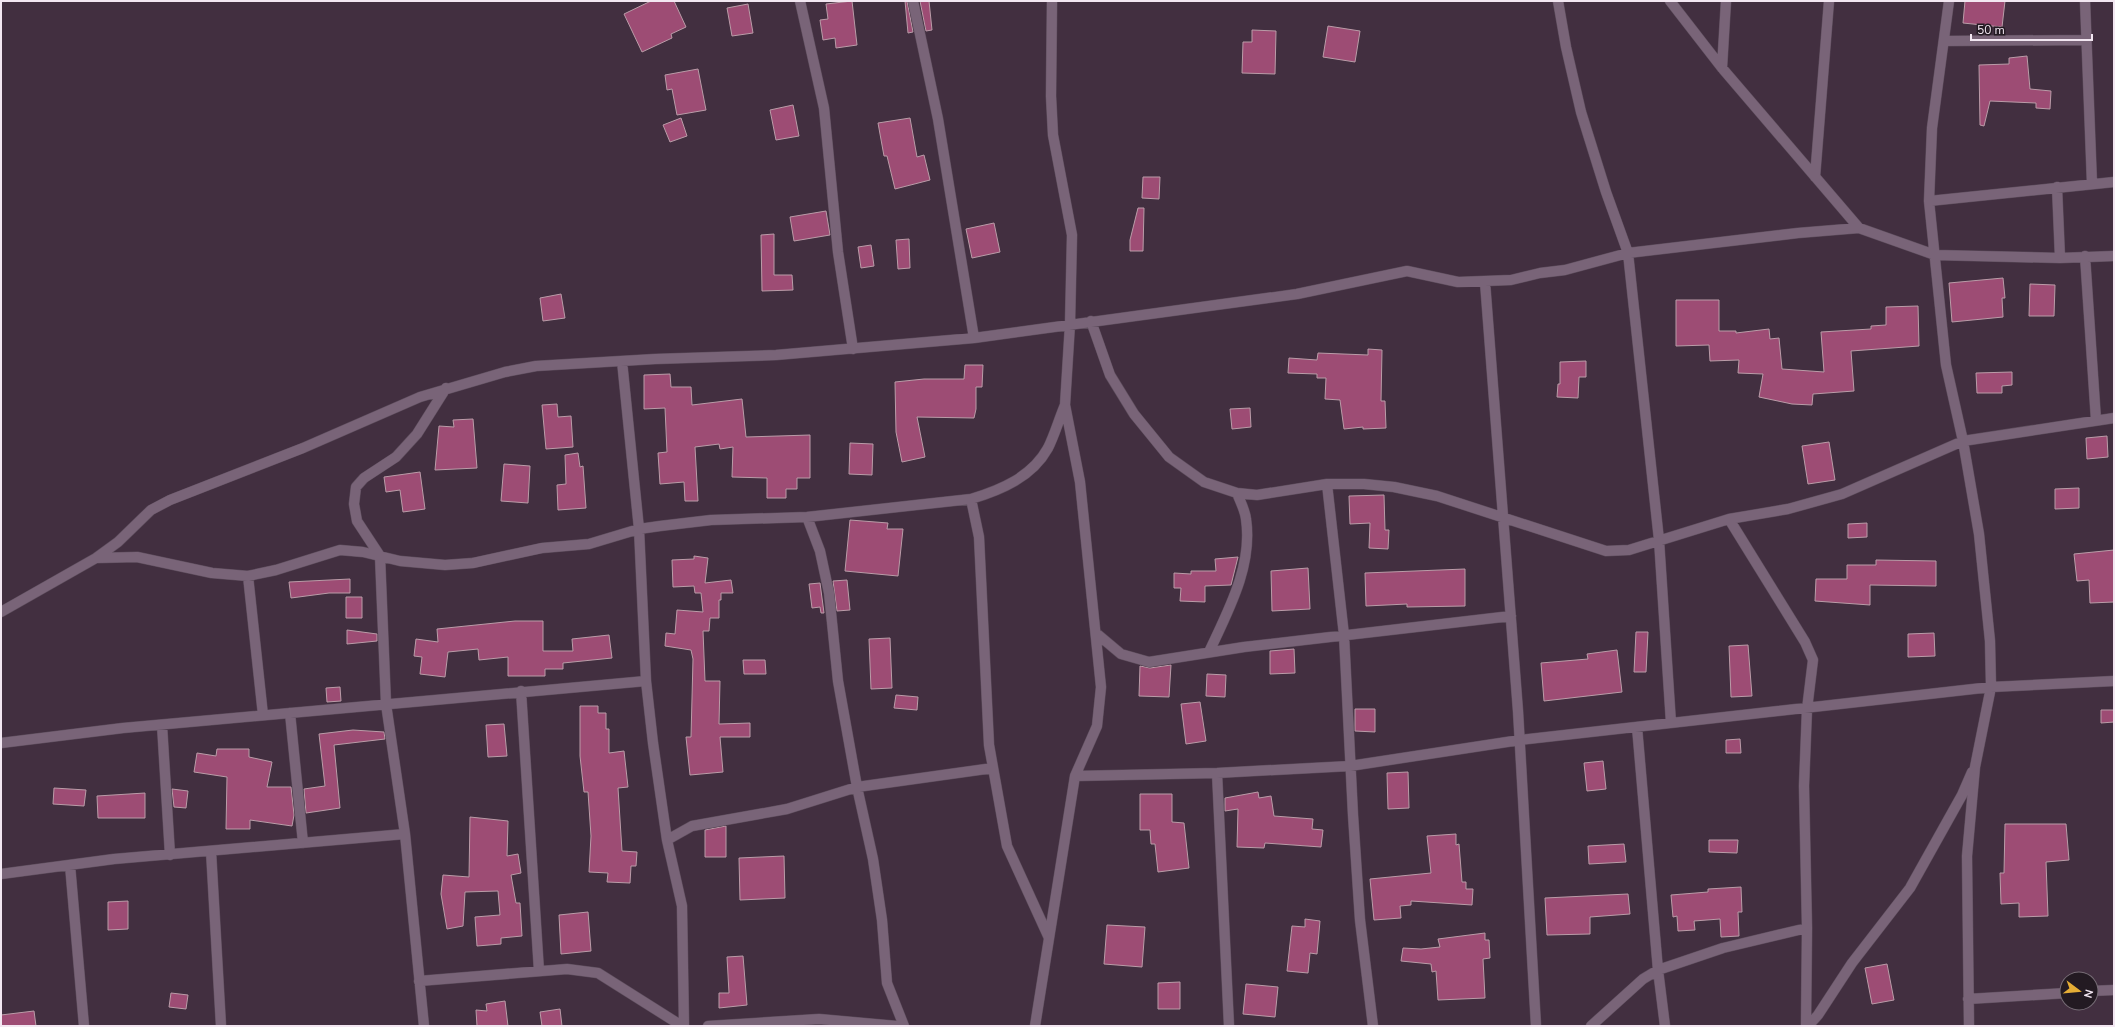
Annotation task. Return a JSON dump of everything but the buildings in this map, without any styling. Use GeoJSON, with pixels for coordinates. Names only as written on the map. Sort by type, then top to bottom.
{"type":"FeatureCollection","features":[{"type":"Feature","properties":{"kind":"street"},"geometry":{"type":"LineString","coordinates":[[800,1],[824,108],[838,252],[854,349]]}},
{"type":"Feature","properties":{"kind":"street"},"geometry":{"type":"LineString","coordinates":[[913,1],[938,119],[974,338]]}},
{"type":"Feature","properties":{"kind":"street"},"geometry":{"type":"LineString","coordinates":[[1035,1026],[1075,776],[1097,726],[1101,687],[1080,482],[1065,405],[1070,324],[1072,234],[1054,135],[1051,96],[1052,1]]}},
{"type":"Feature","properties":{"kind":"street"},"geometry":{"type":"LineString","coordinates":[[1558,1],[1566,47],[1581,112],[1606,192],[1628,253],[1659,540],[1671,723]]}},
{"type":"Feature","properties":{"kind":"street"},"geometry":{"type":"LineString","coordinates":[[1670,1],[1722,68],[1859,228]]}},
{"type":"Feature","properties":{"kind":"street"},"geometry":{"type":"LineString","coordinates":[[1722,68],[1726,1]]}},
{"type":"Feature","properties":{"kind":"street"},"geometry":{"type":"LineString","coordinates":[[1815,177],[1829,1]]}},
{"type":"Feature","properties":{"kind":"street"},"geometry":{"type":"LineString","coordinates":[[1949,1],[1932,128],[1929,200],[1946,365],[1963,441],[1979,534],[1990,641],[1991,687],[1975,767],[1968,856],[1969,1026]]}},
{"type":"Feature","properties":{"kind":"street"},"geometry":{"type":"LineString","coordinates":[[2085,1],[2092,184]]}},
{"type":"Feature","properties":{"kind":"street"},"geometry":{"type":"LineString","coordinates":[[1944,41],[2086,40]]}},
{"type":"Feature","properties":{"kind":"street"},"geometry":{"type":"LineString","coordinates":[[1929,200],[2114,182]]}},
{"type":"Feature","properties":{"kind":"street"},"geometry":{"type":"LineString","coordinates":[[2057,187],[2060,258]]}},
{"type":"Feature","properties":{"kind":"street"},"geometry":{"type":"LineString","coordinates":[[1,612],[96,558],[118,542],[151,510],[170,500],[303,448],[420,397],[446,388],[505,372],[536,366],[776,355],[974,338],[1297,294],[1407,271],[1426,273],[1458,282],[1511,280],[1540,273],[1565,270],[1628,253],[1798,232],[1859,228],[1935,255],[2060,258],[2114,256]]}},
{"type":"Feature","properties":{"kind":"street"},"geometry":{"type":"LineString","coordinates":[[2084,256],[2096,420]]}},
{"type":"Feature","properties":{"kind":"street"},"geometry":{"type":"LineString","coordinates":[[1485,282],[1520,740],[1536,1026]]}},
{"type":"Feature","properties":{"kind":"street"},"geometry":{"type":"LineString","coordinates":[[1091,321],[1110,375],[1134,414],[1169,457],[1204,482],[1236,493],[1257,494],[1280,493],[1327,484],[1364,484],[1394,488],[1437,496],[1606,550],[1629,550],[1729,519],[1788,509],[1842,494],[1963,441],[2114,418]]}},
{"type":"Feature","properties":{"kind":"street"},"geometry":{"type":"LineString","coordinates":[[622,361],[639,529],[646,681],[667,840],[682,906],[683,1026]]}},
{"type":"Feature","properties":{"kind":"street"},"geometry":{"type":"LineString","coordinates":[[424,1026],[404,834],[386,704],[380,556],[358,521],[354,504],[356,487],[364,478],[396,457],[417,434],[446,388]]}},
{"type":"Feature","properties":{"kind":"street"},"geometry":{"type":"LineString","coordinates":[[96,558],[137,557],[212,573],[248,576],[276,570],[340,550],[380,556],[400,561],[445,565],[473,563],[542,548],[589,544],[639,529],[711,520],[807,516],[971,499],[996,492],[1028,473],[1047,448],[1065,405]]}},
{"type":"Feature","properties":{"kind":"street"},"geometry":{"type":"LineString","coordinates":[[1327,484],[1344,635],[1350,766],[1360,920],[1373,1026]]}},
{"type":"Feature","properties":{"kind":"street"},"geometry":{"type":"LineString","coordinates":[[1209,652],[1236,592],[1246,557],[1246,517],[1236,493]]}},
{"type":"Feature","properties":{"kind":"street"},"geometry":{"type":"LineString","coordinates":[[971,499],[979,537],[989,745],[993,768],[1007,846],[1049,938]]}},
{"type":"Feature","properties":{"kind":"street"},"geometry":{"type":"LineString","coordinates":[[807,516],[820,551],[829,593],[838,681],[857,787],[873,859],[882,920],[887,983],[904,1026]]}},
{"type":"Feature","properties":{"kind":"street"},"geometry":{"type":"LineString","coordinates":[[1729,519],[1804,642],[1813,660],[1807,709],[1804,786],[1807,928],[1807,1026]]}},
{"type":"Feature","properties":{"kind":"street"},"geometry":{"type":"LineString","coordinates":[[248,576],[264,715]]}},
{"type":"Feature","properties":{"kind":"street"},"geometry":{"type":"LineString","coordinates":[[1096,633],[1121,654],[1149,662],[1209,652],[1511,616]]}},
{"type":"Feature","properties":{"kind":"street"},"geometry":{"type":"LineString","coordinates":[[1,743],[162,724],[646,681]]}},
{"type":"Feature","properties":{"kind":"street"},"geometry":{"type":"LineString","coordinates":[[1075,776],[1217,773],[1350,766],[1520,740],[1807,709],[1991,687],[2114,681]]}},
{"type":"Feature","properties":{"kind":"street"},"geometry":{"type":"LineString","coordinates":[[521,691],[539,971]]}},
{"type":"Feature","properties":{"kind":"street"},"geometry":{"type":"LineString","coordinates":[[290,713],[303,843]]}},
{"type":"Feature","properties":{"kind":"street"},"geometry":{"type":"LineString","coordinates":[[162,724],[170,855]]}},
{"type":"Feature","properties":{"kind":"street"},"geometry":{"type":"LineString","coordinates":[[1637,727],[1658,970],[1665,1026]]}},
{"type":"Feature","properties":{"kind":"street"},"geometry":{"type":"LineString","coordinates":[[1807,1026],[1818,1015],[1852,963],[1910,888],[1962,795],[1975,767]]}},
{"type":"Feature","properties":{"kind":"street"},"geometry":{"type":"LineString","coordinates":[[667,840],[692,826],[787,809],[857,787],[993,768]]}},
{"type":"Feature","properties":{"kind":"street"},"geometry":{"type":"LineString","coordinates":[[1217,773],[1229,1026]]}},
{"type":"Feature","properties":{"kind":"street"},"geometry":{"type":"LineString","coordinates":[[1,874],[70,865],[170,855],[404,834]]}},
{"type":"Feature","properties":{"kind":"street"},"geometry":{"type":"LineString","coordinates":[[211,851],[221,1026]]}},
{"type":"Feature","properties":{"kind":"street"},"geometry":{"type":"LineString","coordinates":[[70,865],[84,1026]]}},
{"type":"Feature","properties":{"kind":"street"},"geometry":{"type":"LineString","coordinates":[[1590,1026],[1644,979],[1658,970],[1723,948],[1807,928]]}},
{"type":"Feature","properties":{"kind":"street"},"geometry":{"type":"LineString","coordinates":[[419,981],[567,969],[598,973],[683,1026]]}},
{"type":"Feature","properties":{"kind":"street"},"geometry":{"type":"LineString","coordinates":[[2099,991],[2114,990]]}},
{"type":"Feature","properties":{"kind":"street"},"geometry":{"type":"LineString","coordinates":[[1968,999],[2059,993]]}},
{"type":"Feature","properties":{"kind":"street"},"geometry":{"type":"LineString","coordinates":[[708,1026],[819,1019],[897,1026]]}}]}
